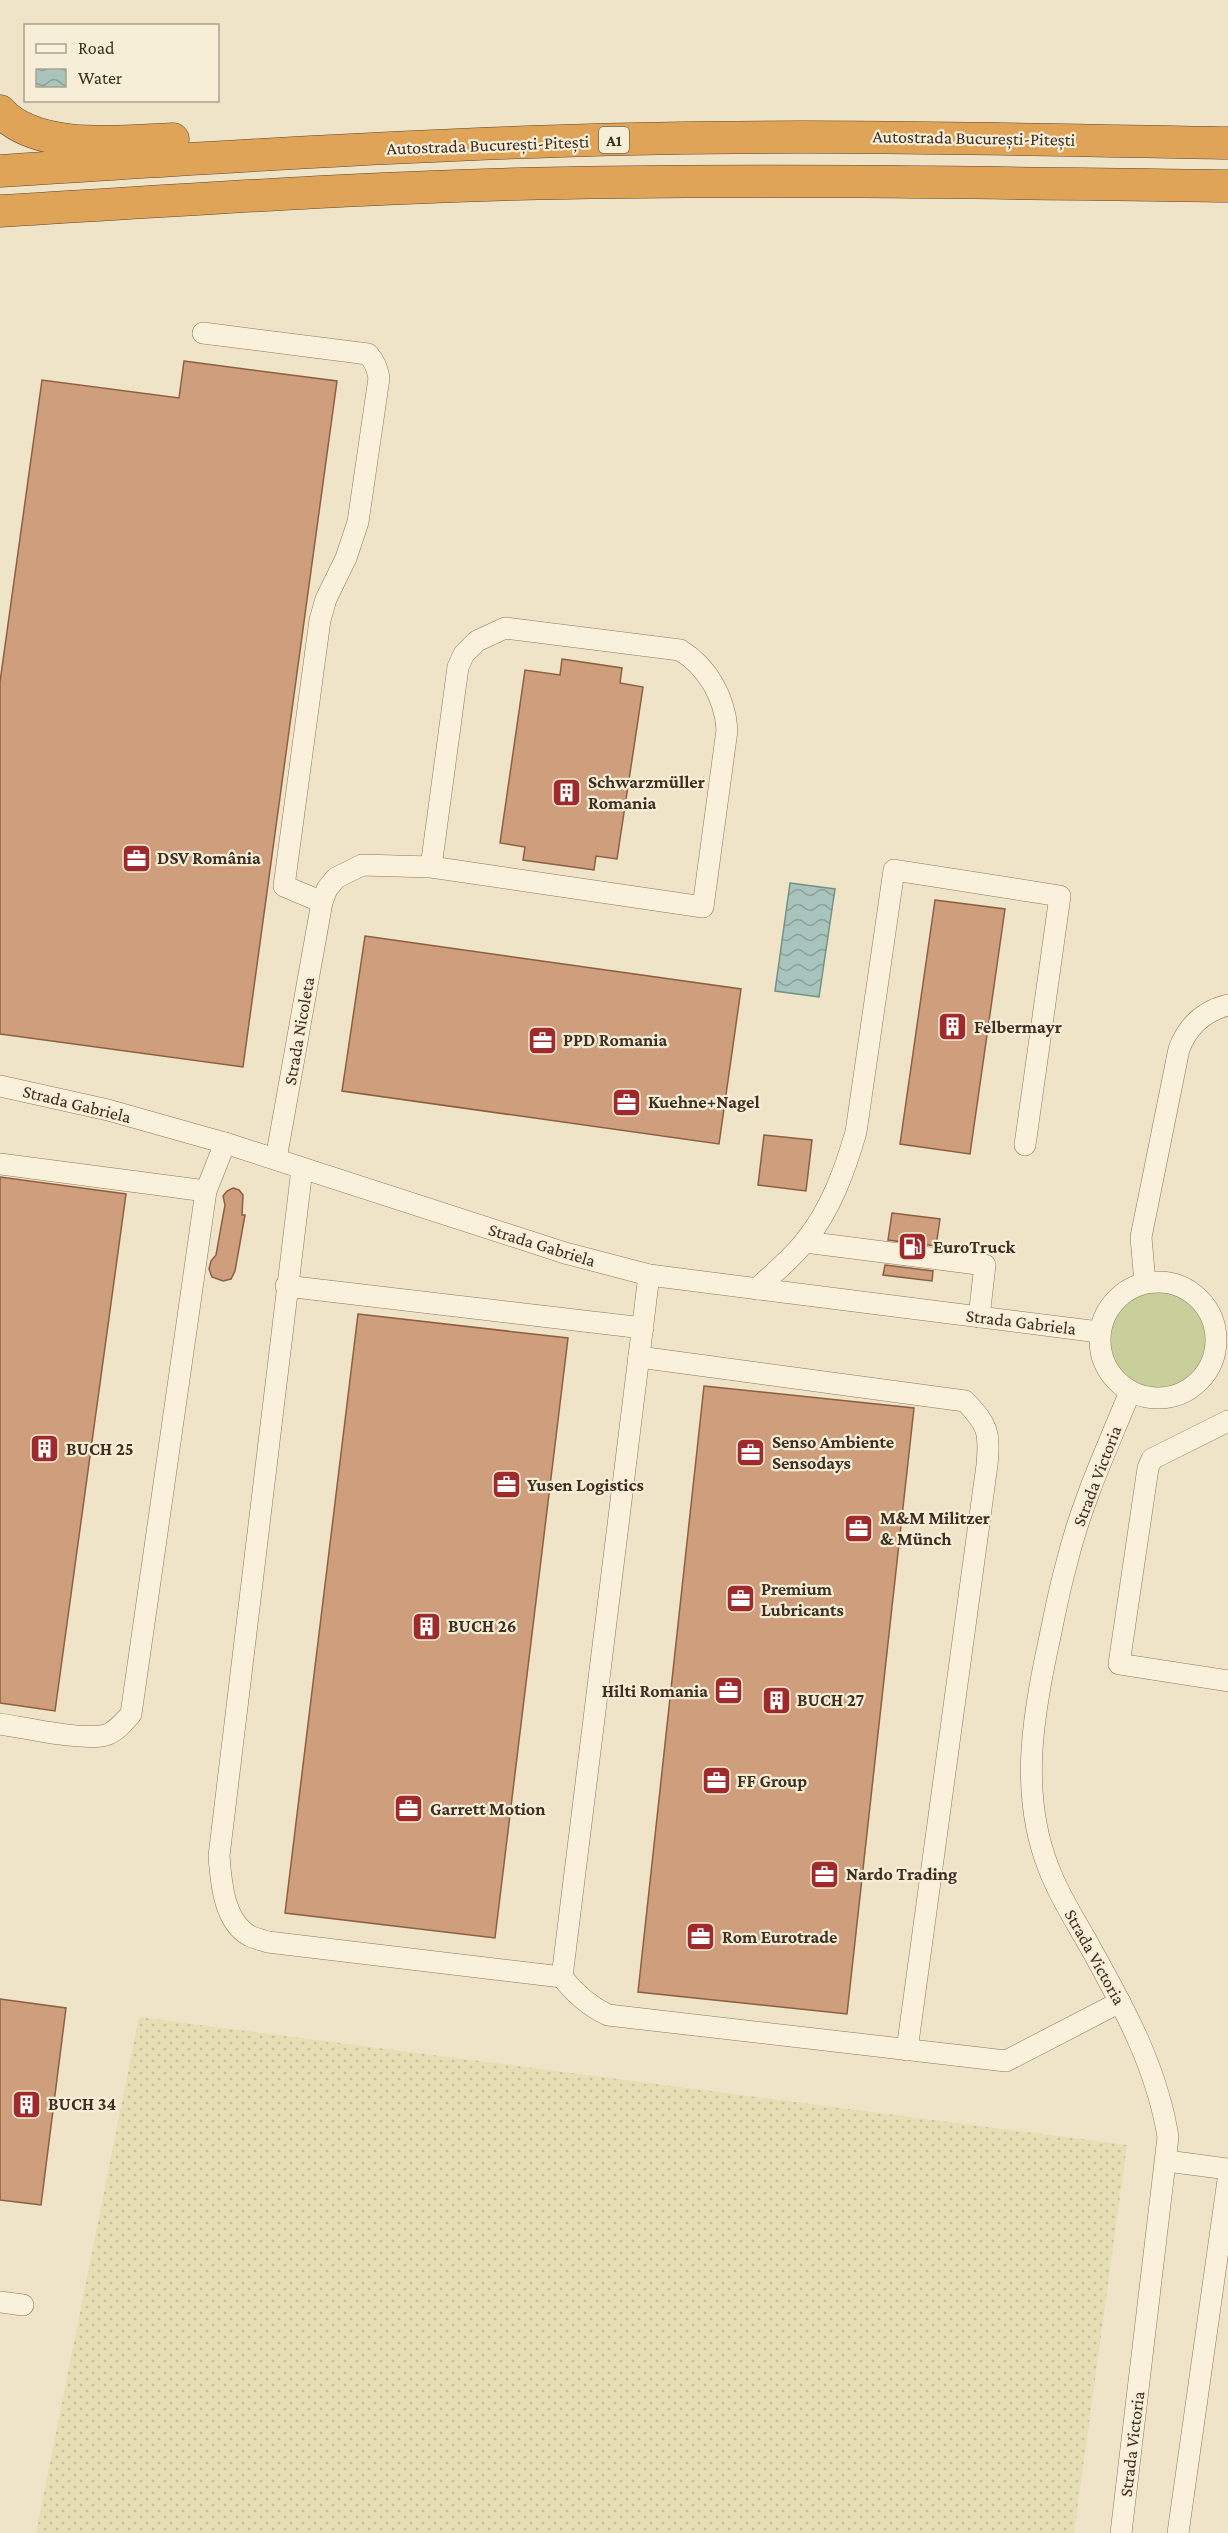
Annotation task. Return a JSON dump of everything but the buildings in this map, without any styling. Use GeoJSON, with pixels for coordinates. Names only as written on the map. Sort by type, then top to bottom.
{"type":"FeatureCollection","features":[{"type":"Feature","properties":{"kind":"highway"},"geometry":{"type":"LineString","coordinates":[[0,111],[19,126],[37,134],[82,140],[605,130],[876,136]]}},
{"type":"Feature","properties":{"kind":"highway","name":"Autostrada București-Pitești"},"geometry":{"type":"LineString","coordinates":[[0,171],[262,154],[552,141],[876,136],[1228,143]]}},
{"type":"Feature","properties":{"kind":"highway"},"geometry":{"type":"LineString","coordinates":[[0,211],[265,195],[565,183],[852,181],[1228,186]]}},
{"type":"Feature","properties":{"kind":"street"},"geometry":{"type":"LineString","coordinates":[[203,333],[368,354],[374,361],[379,378],[358,522],[346,558],[326,599],[321,620],[284,886],[321,902],[327,889],[336,878],[362,865],[431,867],[703,907],[727,730],[726,714],[713,684],[694,659],[680,650],[505,628],[477,640],[464,654],[458,668],[431,867]]}},
{"type":"Feature","properties":{"kind":"street"},"geometry":{"type":"LineString","coordinates":[[757,1289],[805,1242],[830,1201],[846,1165],[856,1132],[894,870],[1060,896],[1025,1145]]}},
{"type":"Feature","properties":{"kind":"street","name":"Strada Nicoleta"},"geometry":{"type":"LineString","coordinates":[[276,1159],[321,902]]}},
{"type":"Feature","properties":{"kind":"street"},"geometry":{"type":"LineString","coordinates":[[1145,1283],[1141,1237],[1179,1049],[1184,1036],[1202,1016],[1213,1009],[1228,1005]]}},
{"type":"Feature","properties":{"kind":"street","name":"Strada Gabriela"},"geometry":{"type":"LineString","coordinates":[[0,1086],[108,1110],[225,1143],[565,1253],[650,1275],[1100,1332]]}},
{"type":"Feature","properties":{"kind":"street"},"geometry":{"type":"LineString","coordinates":[[0,1724],[87,1736],[107,1734],[122,1726],[131,1714],[206,1191],[225,1143]]}},
{"type":"Feature","properties":{"kind":"street"},"geometry":{"type":"LineString","coordinates":[[0,1164],[206,1191]]}},
{"type":"Feature","properties":{"kind":"street"},"geometry":{"type":"LineString","coordinates":[[302,1169],[286,1286],[219,1856],[225,1899],[234,1921],[249,1936],[268,1942],[562,1977]]}},
{"type":"Feature","properties":{"kind":"street"},"geometry":{"type":"LineString","coordinates":[[805,1242],[985,1265],[979,1317]]}},
{"type":"Feature","properties":{"kind":"street"},"geometry":{"type":"LineString","coordinates":[[650,1275],[562,1977],[574,1993],[593,2008],[608,2015],[1006,2061],[1120,2002]]}},
{"type":"Feature","properties":{"kind":"street"},"geometry":{"type":"LineString","coordinates":[[1160,1281],[1176,1284],[1190,1291],[1202,1301],[1222,1330],[1210,1366],[1200,1381],[1184,1393],[1167,1398],[1148,1398],[1130,1392],[1116,1381],[1105,1367],[1100,1350],[1103,1318],[1115,1301],[1131,1288],[1145,1283],[1160,1281]]}},
{"type":"Feature","properties":{"kind":"street"},"geometry":{"type":"LineString","coordinates":[[286,1286],[643,1328]]}},
{"type":"Feature","properties":{"kind":"street"},"geometry":{"type":"LineString","coordinates":[[639,1357],[965,1401],[983,1419],[989,1442],[987,1465],[907,2050]]}},
{"type":"Feature","properties":{"kind":"street","name":"Strada Victoria"},"geometry":{"type":"LineString","coordinates":[[1121,2533],[1167,2161],[1168,2137],[1164,2109],[1138,2040],[1049,1869],[1038,1835],[1032,1798],[1030,1756],[1039,1690],[1067,1561],[1084,1507],[1130,1392]]}},
{"type":"Feature","properties":{"kind":"street"},"geometry":{"type":"LineString","coordinates":[[1228,1421],[1152,1459],[1148,1468],[1119,1664],[1228,1681]]}},
{"type":"Feature","properties":{"kind":"street"},"geometry":{"type":"LineString","coordinates":[[1167,2161],[1228,2169]]}},
{"type":"Feature","properties":{"kind":"street"},"geometry":{"type":"LineString","coordinates":[[1179,2533],[1228,2180]]}},
{"type":"Feature","properties":{"kind":"street"},"geometry":{"type":"LineString","coordinates":[[0,2302],[23,2305]]}},
{"type":"Feature","properties":{"kind":"shaded area"},"geometry":{"type":"Polygon","coordinates":[[[139,2017],[1127,2145],[1074,2533],[36,2533],[139,2017]]]}},
{"type":"Feature","properties":{"kind":"green space"},"geometry":{"type":"Polygon","coordinates":[[[1158,1282],[1180,1286],[1199,1299],[1212,1318],[1216,1340],[1212,1362],[1199,1381],[1180,1394],[1158,1398],[1136,1394],[1117,1381],[1104,1362],[1100,1340],[1104,1318],[1117,1299],[1136,1286],[1158,1282]]]}},
{"type":"Feature","properties":{"kind":"water"},"geometry":{"type":"Polygon","coordinates":[[[790,883],[835,889],[819,997],[775,991],[790,883]]]}},
{"type":"Feature","properties":{"kind":"place","name":"Schwarzmüller Romania"},"geometry":{"type":"Point","coordinates":[567,792]}},
{"type":"Feature","properties":{"kind":"place","name":"DSV România"},"geometry":{"type":"Point","coordinates":[136,858]}},
{"type":"Feature","properties":{"kind":"place","name":"Felbermayr"},"geometry":{"type":"Point","coordinates":[953,1027]}},
{"type":"Feature","properties":{"kind":"place","name":"PPD Romania"},"geometry":{"type":"Point","coordinates":[542,1040]}},
{"type":"Feature","properties":{"kind":"place","name":"Kuehne+Nagel"},"geometry":{"type":"Point","coordinates":[627,1102]}},
{"type":"Feature","properties":{"kind":"place","name":"EuroTruck"},"geometry":{"type":"Point","coordinates":[912,1247]}},
{"type":"Feature","properties":{"kind":"place","name":"BUCH 25"},"geometry":{"type":"Point","coordinates":[45,1449]}},
{"type":"Feature","properties":{"kind":"place","name":"Senso Ambiente Sensodays"},"geometry":{"type":"Point","coordinates":[751,1452]}},
{"type":"Feature","properties":{"kind":"place","name":"Yusen Logistics"},"geometry":{"type":"Point","coordinates":[506,1485]}},
{"type":"Feature","properties":{"kind":"place","name":"M&M Militzer & Münch"},"geometry":{"type":"Point","coordinates":[859,1528]}},
{"type":"Feature","properties":{"kind":"place","name":"Premium Lubricants"},"geometry":{"type":"Point","coordinates":[740,1599]}},
{"type":"Feature","properties":{"kind":"place","name":"BUCH 26"},"geometry":{"type":"Point","coordinates":[427,1626]}},
{"type":"Feature","properties":{"kind":"place","name":"Hilti Romania"},"geometry":{"type":"Point","coordinates":[729,1691]}},
{"type":"Feature","properties":{"kind":"place","name":"BUCH 27"},"geometry":{"type":"Point","coordinates":[776,1700]}},
{"type":"Feature","properties":{"kind":"place","name":"FF Group"},"geometry":{"type":"Point","coordinates":[716,1781]}},
{"type":"Feature","properties":{"kind":"place","name":"Garrett Motion"},"geometry":{"type":"Point","coordinates":[409,1809]}},
{"type":"Feature","properties":{"kind":"place","name":"Nardo Trading"},"geometry":{"type":"Point","coordinates":[825,1874]}},
{"type":"Feature","properties":{"kind":"place","name":"Rom Eurotrade"},"geometry":{"type":"Point","coordinates":[701,1937]}},
{"type":"Feature","properties":{"kind":"place","name":"BUCH 34"},"geometry":{"type":"Point","coordinates":[27,2104]}}]}
